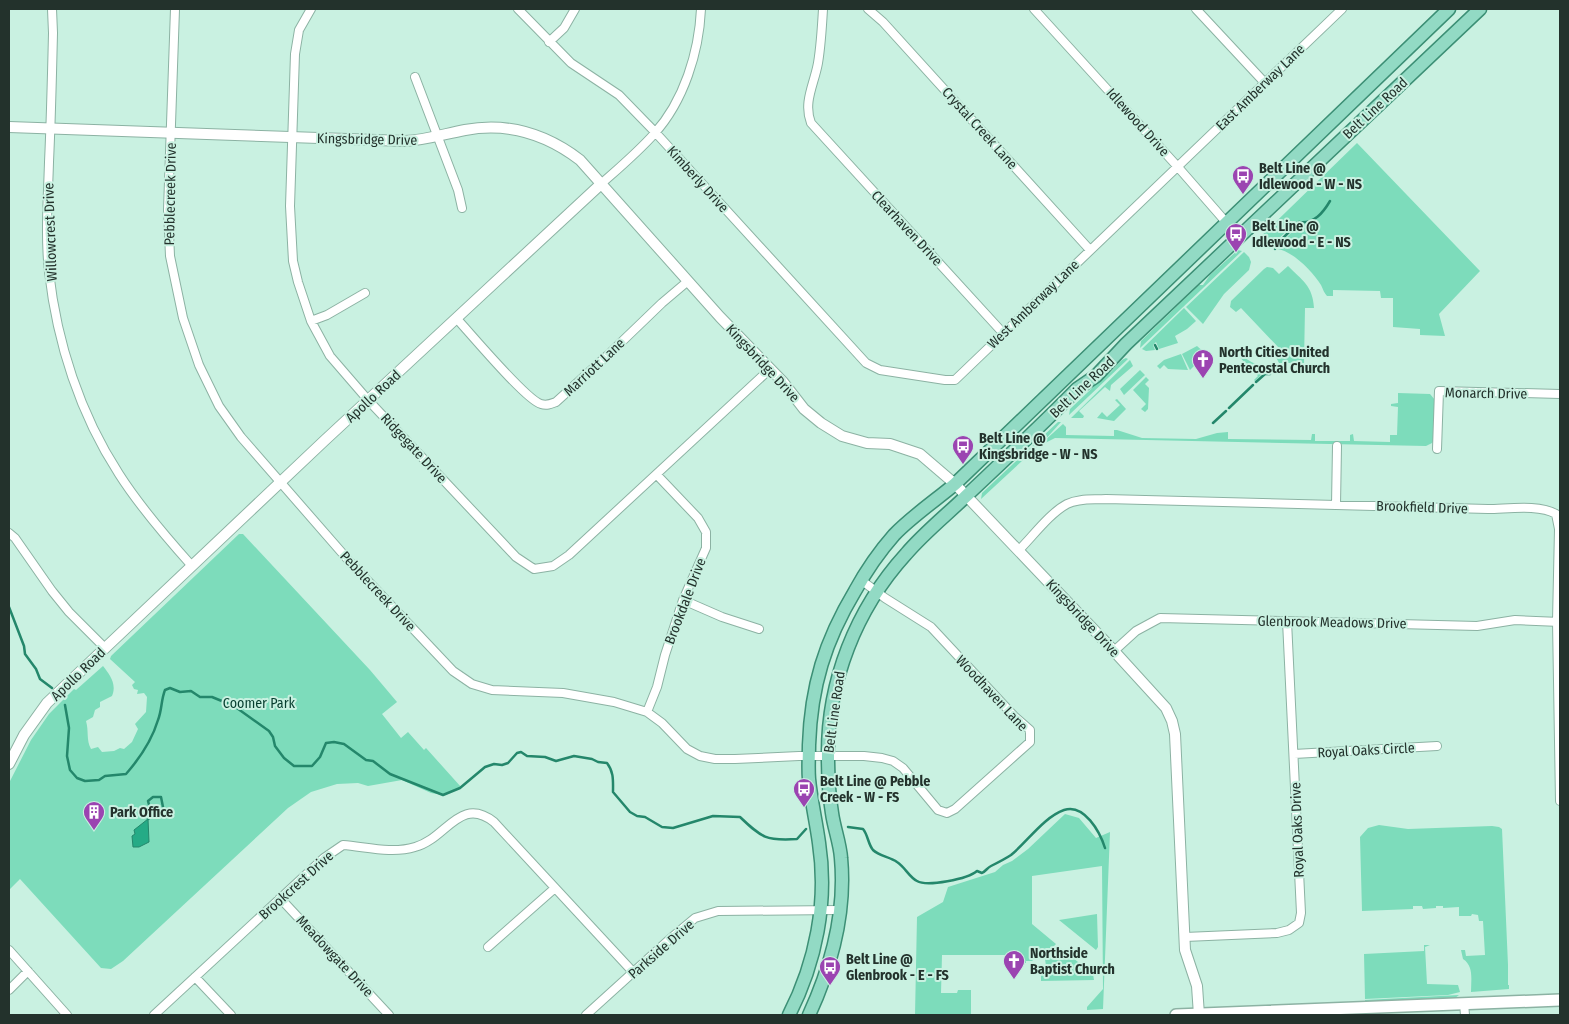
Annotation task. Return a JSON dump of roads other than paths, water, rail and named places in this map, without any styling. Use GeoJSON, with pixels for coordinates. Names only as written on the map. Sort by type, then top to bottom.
{"type":"FeatureCollection","features":[{"type":"Feature","properties":{"kind":"main road","name":"Belt Line Road"},"geometry":{"type":"LineString","coordinates":[[789,1015],[798,999],[817,940],[822,910],[820,844],[809,778],[812,705],[827,644],[839,617],[861,580],[895,535],[955,484],[1449,9]]}},
{"type":"Feature","properties":{"kind":"main road","name":"Belt Line Road"},"geometry":{"type":"LineString","coordinates":[[809,1015],[820,992],[829,962],[839,910],[841,857],[832,813],[828,756],[829,732],[840,668],[855,629],[877,592],[906,553],[1077,389],[1096,376],[1126,344],[1480,9]]}},
{"type":"Feature","properties":{"kind":"main road"},"geometry":{"type":"LineString","coordinates":[[1113,330],[1126,344]]}},
{"type":"Feature","properties":{"kind":"main road"},"geometry":{"type":"LineString","coordinates":[[1176,1015],[1465,1009],[1560,1000]]}},
{"type":"Feature","properties":{"kind":"street","name":"Willowcrest Drive"},"geometry":{"type":"LineString","coordinates":[[52,9],[51,128],[47,222],[49,271],[64,351],[79,395],[92,425],[119,474],[165,536],[192,566]]}},
{"type":"Feature","properties":{"kind":"street","name":"Pebblecreek Drive"},"geometry":{"type":"LineString","coordinates":[[175,9],[168,210],[170,256],[189,340],[198,366],[219,406],[241,437],[350,562],[453,671],[472,684],[492,690],[562,693],[614,702],[647,712],[662,723],[687,749],[700,756],[715,759],[864,756],[893,761],[903,768],[938,810],[947,813]]}},
{"type":"Feature","properties":{"kind":"street","name":"Ridgegate Drive"},"geometry":{"type":"LineString","coordinates":[[311,9],[299,30],[295,54],[290,206],[293,261],[311,321],[330,356],[368,400],[516,557],[534,569],[553,566],[568,555],[770,370]]}},
{"type":"Feature","properties":{"kind":"street","name":"Kimberly Drive"},"geometry":{"type":"LineString","coordinates":[[518,9],[571,62],[619,95],[866,363]]}},
{"type":"Feature","properties":{"kind":"street"},"geometry":{"type":"LineString","coordinates":[[549,42],[564,28],[575,9]]}},
{"type":"Feature","properties":{"kind":"street","name":"Apollo Road"},"geometry":{"type":"LineString","coordinates":[[9,764],[12,749],[47,704],[655,132],[673,105],[688,75],[697,40],[701,9]]}},
{"type":"Feature","properties":{"kind":"street","name":"Clearhaven Drive"},"geometry":{"type":"LineString","coordinates":[[823,9],[818,62],[807,102],[807,113],[811,123],[1003,333]]}},
{"type":"Feature","properties":{"kind":"street","name":"Crystal Creek Lane"},"geometry":{"type":"LineString","coordinates":[[868,9],[883,22],[1090,250]]}},
{"type":"Feature","properties":{"kind":"street","name":"Idlewood Drive"},"geometry":{"type":"LineString","coordinates":[[1034,9],[1178,166],[1239,237]]}},
{"type":"Feature","properties":{"kind":"street"},"geometry":{"type":"LineString","coordinates":[[1196,9],[1265,83]]}},
{"type":"Feature","properties":{"kind":"street","name":"East Amberway Lane"},"geometry":{"type":"LineString","coordinates":[[1178,166],[1342,9]]}},
{"type":"Feature","properties":{"kind":"street"},"geometry":{"type":"LineString","coordinates":[[416,77],[458,190],[462,208]]}},
{"type":"Feature","properties":{"kind":"street","name":"Kingsbridge Drive"},"geometry":{"type":"LineString","coordinates":[[9,127],[405,141],[421,140],[479,128],[513,129],[550,140],[580,160],[688,281],[783,382],[804,409],[821,423],[842,436],[867,443],[890,444],[920,454],[955,484],[1019,550],[1166,708],[1175,734],[1187,960],[1197,986],[1199,1015]]}},
{"type":"Feature","properties":{"kind":"street","name":"West Amberway Lane"},"geometry":{"type":"LineString","coordinates":[[866,363],[880,370],[955,380],[1178,166]]}},
{"type":"Feature","properties":{"kind":"street","name":"Marriott Lane"},"geometry":{"type":"LineString","coordinates":[[457,319],[521,388],[540,404],[550,405],[556,402],[662,302],[688,281]]}},
{"type":"Feature","properties":{"kind":"street"},"geometry":{"type":"LineString","coordinates":[[311,321],[327,315],[365,293]]}},
{"type":"Feature","properties":{"kind":"street","name":"Monarch Drive"},"geometry":{"type":"LineString","coordinates":[[1437,448],[1439,391],[1560,394]]}},
{"type":"Feature","properties":{"kind":"street"},"geometry":{"type":"LineString","coordinates":[[1336,504],[1337,446]]}},
{"type":"Feature","properties":{"kind":"street","name":"Brookdale Drive"},"geometry":{"type":"LineString","coordinates":[[647,712],[657,687],[683,600],[706,548],[706,532],[698,518],[656,475]]}},
{"type":"Feature","properties":{"kind":"street","name":"Brookfield Drive"},"geometry":{"type":"LineString","coordinates":[[1019,550],[1055,514],[1067,505],[1082,500],[1106,499],[1550,510],[1556,514],[1559,529],[1560,801]]}},
{"type":"Feature","properties":{"kind":"street"},"geometry":{"type":"LineString","coordinates":[[9,533],[15,538],[69,612],[105,648]]}},
{"type":"Feature","properties":{"kind":"street","name":"Woodhaven Lane"},"geometry":{"type":"LineString","coordinates":[[861,580],[930,627],[1014,716],[1030,730],[1030,742],[947,813]]}},
{"type":"Feature","properties":{"kind":"street"},"geometry":{"type":"LineString","coordinates":[[683,600],[722,617],[759,629]]}},
{"type":"Feature","properties":{"kind":"street","name":"Glenbrook Meadows Drive"},"geometry":{"type":"LineString","coordinates":[[1114,651],[1136,631],[1160,618],[1477,626],[1515,620],[1559,622]]}},
{"type":"Feature","properties":{"kind":"street","name":"Royal Oaks Drive"},"geometry":{"type":"LineString","coordinates":[[1185,936],[1277,933],[1289,930],[1299,923],[1301,912],[1287,621]]}},
{"type":"Feature","properties":{"kind":"street","name":"Royal Oaks Circle"},"geometry":{"type":"LineString","coordinates":[[1294,754],[1437,746]]}},
{"type":"Feature","properties":{"kind":"street","name":"Brookcrest Drive"},"geometry":{"type":"LineString","coordinates":[[154,1015],[326,856],[343,845],[399,851],[418,847],[434,838],[468,812],[485,815],[494,822],[633,972]]}},
{"type":"Feature","properties":{"kind":"street"},"geometry":{"type":"LineString","coordinates":[[488,947],[554,888]]}},
{"type":"Feature","properties":{"kind":"street","name":"Meadowgate Drive"},"geometry":{"type":"LineString","coordinates":[[280,898],[389,1015]]}},
{"type":"Feature","properties":{"kind":"street","name":"Parkside Drive"},"geometry":{"type":"LineString","coordinates":[[586,1015],[695,918],[718,911],[839,910]]}},
{"type":"Feature","properties":{"kind":"street"},"geometry":{"type":"LineString","coordinates":[[9,950],[67,1015]]}},
{"type":"Feature","properties":{"kind":"street"},"geometry":{"type":"LineString","coordinates":[[9,990],[28,971]]}},
{"type":"Feature","properties":{"kind":"street"},"geometry":{"type":"LineString","coordinates":[[195,978],[231,1015]]}},
{"type":"Feature","properties":{"kind":"waterway"},"geometry":{"type":"LineString","coordinates":[[1275,249],[1279,242],[1299,222],[1309,221],[1318,217],[1330,201]]}},
{"type":"Feature","properties":{"kind":"waterway"},"geometry":{"type":"LineString","coordinates":[[1155,345],[1157,349]]}},
{"type":"Feature","properties":{"kind":"waterway"},"geometry":{"type":"LineString","coordinates":[[1256,382],[1265,374],[1270,374]]}},
{"type":"Feature","properties":{"kind":"waterway"},"geometry":{"type":"LineString","coordinates":[[1229,408],[1253,385]]}},
{"type":"Feature","properties":{"kind":"waterway"},"geometry":{"type":"LineString","coordinates":[[1213,423],[1226,411]]}},
{"type":"Feature","properties":{"kind":"waterway"},"geometry":{"type":"LineString","coordinates":[[9,607],[24,646],[25,654],[36,669],[40,679],[52,688]]}},
{"type":"Feature","properties":{"kind":"waterway"},"geometry":{"type":"LineString","coordinates":[[65,705],[69,728],[67,756],[70,770],[77,778],[85,781],[99,780],[105,776],[126,774],[149,742],[159,716],[165,690],[170,688],[180,692],[191,691],[200,697],[212,697],[234,706],[269,731],[275,746],[284,758],[294,766],[312,766],[320,757],[326,743],[334,742],[344,744],[366,760],[373,761],[390,774],[443,795],[460,788],[485,767],[508,763],[517,753],[521,752],[527,756],[545,757],[556,761],[574,756],[607,763],[612,773],[613,792],[630,812],[637,816],[645,817],[662,827],[673,828],[713,816],[740,817],[765,837],[778,839],[797,839],[806,829]]}},
{"type":"Feature","properties":{"kind":"waterway"},"geometry":{"type":"LineString","coordinates":[[148,819],[152,816],[148,801],[153,797],[161,797],[163,807]]}},
{"type":"Feature","properties":{"kind":"waterway"},"geometry":{"type":"LineString","coordinates":[[848,827],[863,829],[873,850],[897,862],[909,875],[922,883],[947,881],[965,877],[977,871],[982,873],[1011,855],[1050,818],[1064,810],[1078,811],[1090,820],[1105,848]]}},
{"type":"Feature","properties":{"kind":"place","name":"Belt Line @ Idlewood - W - NS"},"geometry":{"type":"Point","coordinates":[1243,195]}},
{"type":"Feature","properties":{"kind":"place","name":"Belt Line @ Idlewood - E - NS"},"geometry":{"type":"Point","coordinates":[1236,253]}},
{"type":"Feature","properties":{"kind":"place","name":"North Cities United Pentecostal Church"},"geometry":{"type":"Point","coordinates":[1203,379]}},
{"type":"Feature","properties":{"kind":"place","name":"Belt Line @ Kingsbridge - W - NS"},"geometry":{"type":"Point","coordinates":[963,465]}},
{"type":"Feature","properties":{"kind":"place","name":"Belt Line @ Pebble Creek - W - FS"},"geometry":{"type":"Point","coordinates":[804,808]}},
{"type":"Feature","properties":{"kind":"place","name":"Park Office"},"geometry":{"type":"Point","coordinates":[94,831]}},
{"type":"Feature","properties":{"kind":"place","name":"Northside Baptist Church"},"geometry":{"type":"Point","coordinates":[1014,980]}},
{"type":"Feature","properties":{"kind":"place","name":"Belt Line @ Glenbrook - E - FS"},"geometry":{"type":"Point","coordinates":[830,986]}},
{"type":"Feature","properties":{"kind":"park label","name":"Coomer Park"},"geometry":{"type":"Point","coordinates":[259,703]}}]}
